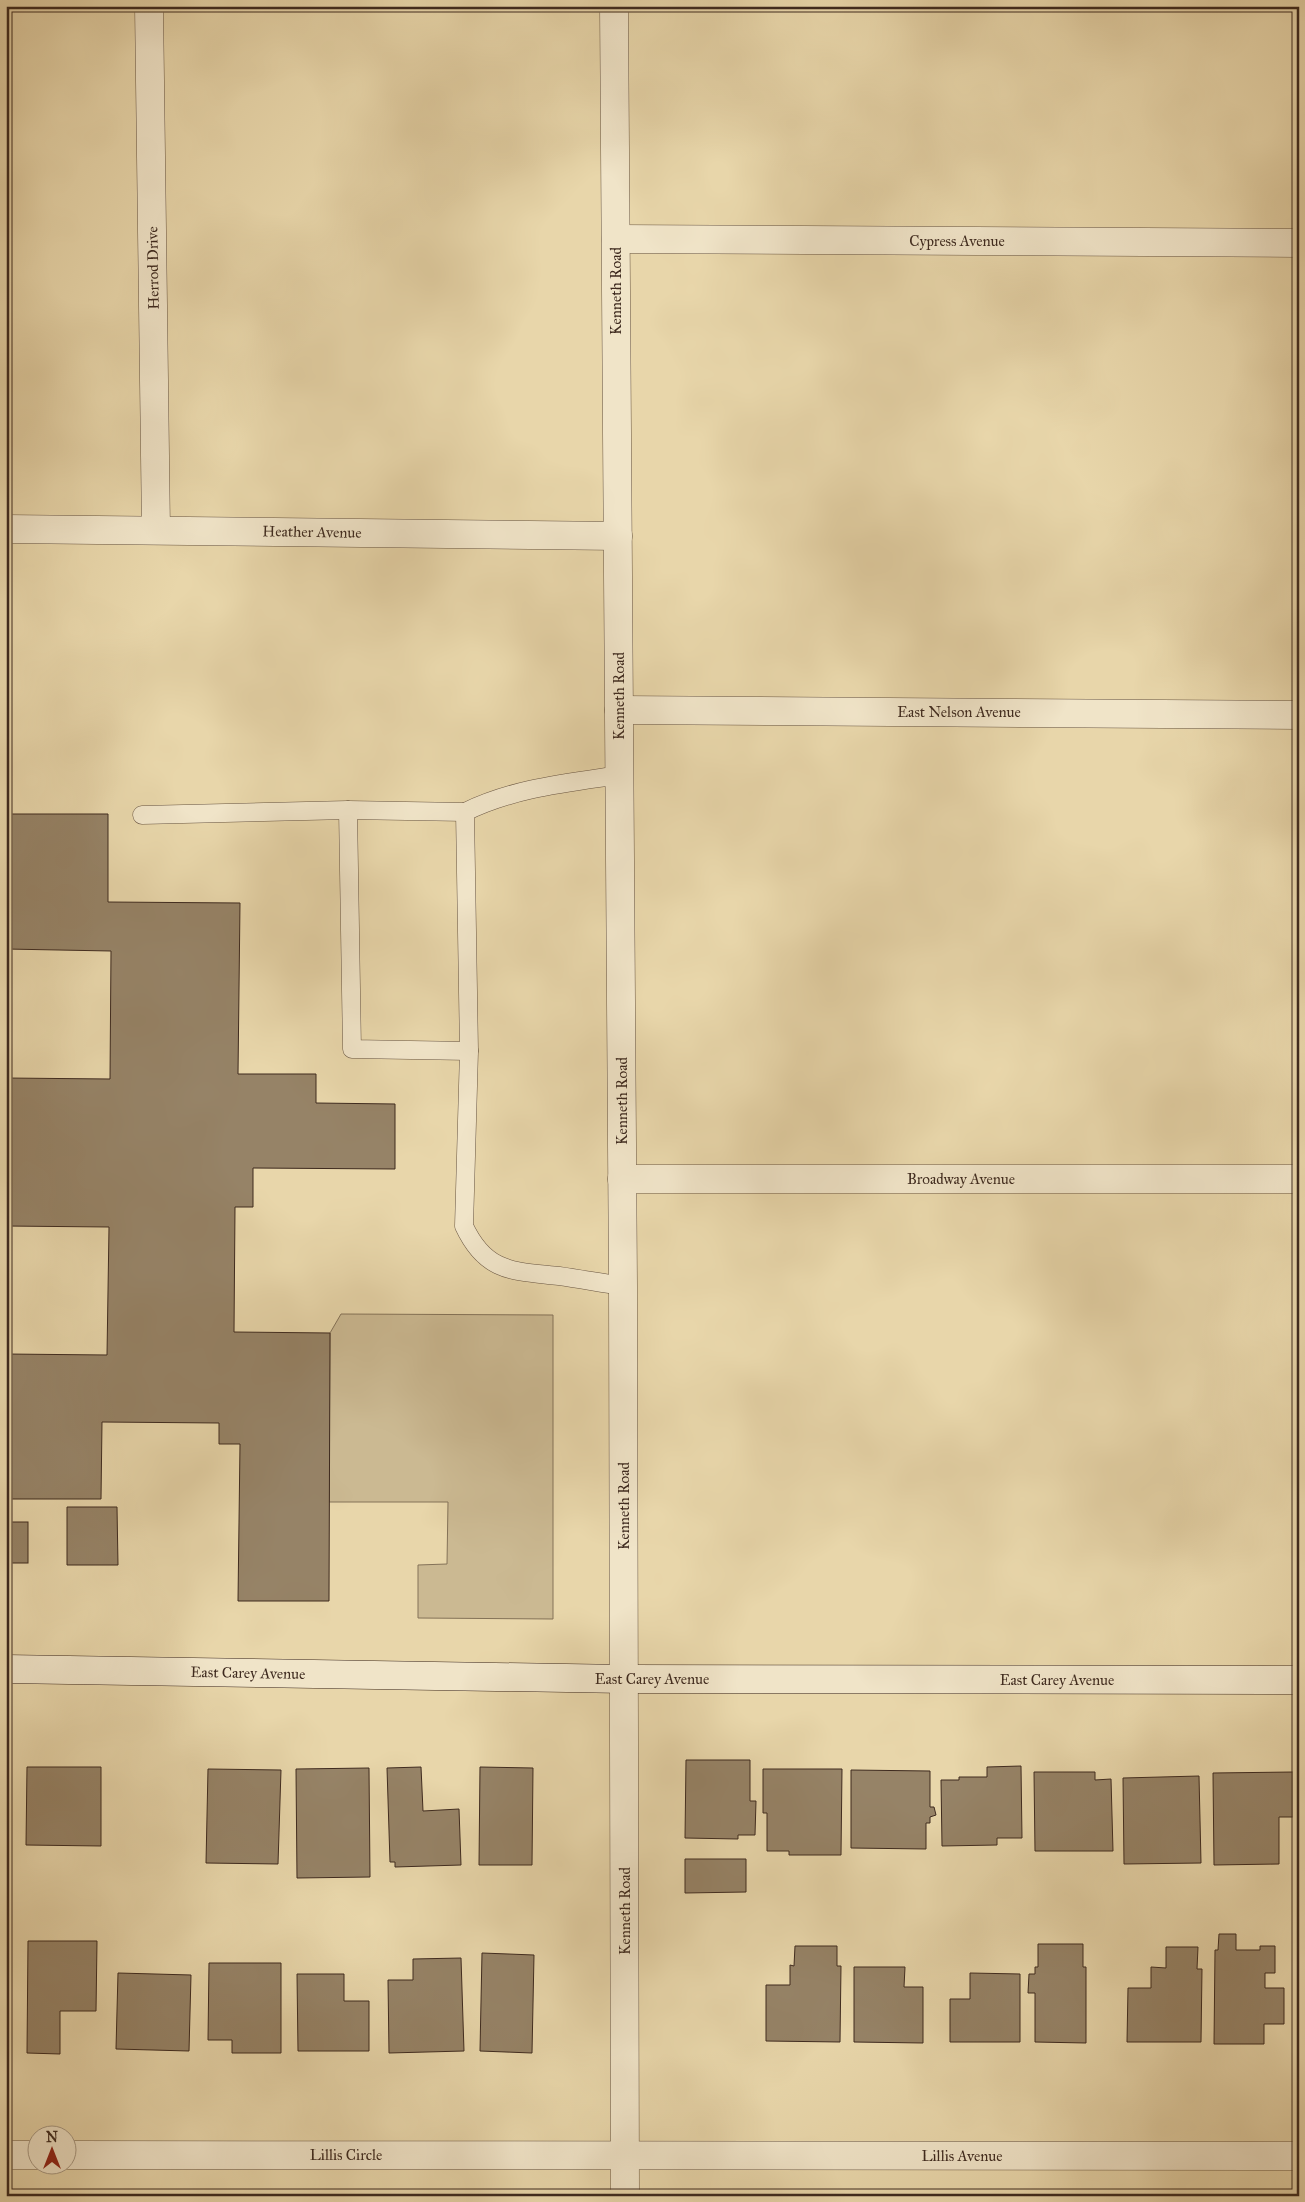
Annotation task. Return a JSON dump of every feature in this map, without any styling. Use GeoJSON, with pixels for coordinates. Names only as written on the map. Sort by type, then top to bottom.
{"type":"FeatureCollection","features":[{"type":"Feature","properties":{"kind":"street","name":"Herrod Drive"},"geometry":{"type":"LineString","coordinates":[[149,6],[156,530]]}},
{"type":"Feature","properties":{"kind":"street","name":"Kenneth Road"},"geometry":{"type":"LineString","coordinates":[[614,6],[625,1679],[625,2196]]}},
{"type":"Feature","properties":{"kind":"street","name":"Cypress Avenue"},"geometry":{"type":"LineString","coordinates":[[616,239],[1299,243]]}},
{"type":"Feature","properties":{"kind":"street","name":"Heather Avenue"},"geometry":{"type":"LineString","coordinates":[[6,529],[618,536]]}},
{"type":"Feature","properties":{"kind":"street","name":"East Nelson Avenue"},"geometry":{"type":"LineString","coordinates":[[619,710],[1299,715]]}},
{"type":"Feature","properties":{"kind":"street","name":"Broadway Avenue"},"geometry":{"type":"LineString","coordinates":[[622,1179],[1299,1179]]}},
{"type":"Feature","properties":{"kind":"street","name":"East Carey Avenue"},"geometry":{"type":"LineString","coordinates":[[6,1669],[625,1679],[1299,1680]]}},
{"type":"Feature","properties":{"kind":"street"},"geometry":{"type":"LineString","coordinates":[[6,2155],[28,2155]]}},
{"type":"Feature","properties":{"kind":"street","name":"Lillis Circle"},"geometry":{"type":"LineString","coordinates":[[78,2155],[625,2155]]}},
{"type":"Feature","properties":{"kind":"street","name":"Lillis Avenue"},"geometry":{"type":"LineString","coordinates":[[625,2155],[1299,2156]]}},
{"type":"Feature","properties":{"kind":"lane"},"geometry":{"type":"LineString","coordinates":[[142,815],[348,810],[465,812],[485,802],[533,788],[620,775]]}},
{"type":"Feature","properties":{"kind":"lane"},"geometry":{"type":"LineString","coordinates":[[348,810],[352,1049],[469,1051]]}},
{"type":"Feature","properties":{"kind":"lane"},"geometry":{"type":"LineString","coordinates":[[465,812],[469,1051],[464,1226],[473,1244],[489,1259],[502,1267],[522,1274],[558,1276],[623,1286]]}},
{"type":"Feature","properties":{"kind":"shaded area"},"geometry":{"type":"Polygon","coordinates":[[[341,1314],[553,1315],[553,1619],[418,1618],[418,1565],[447,1564],[448,1502],[329,1502],[330,1333],[341,1314]]]}},
{"type":"Feature","properties":{"kind":"building"},"geometry":{"type":"Polygon","coordinates":[[[6,814],[108,814],[108,902],[240,903],[238,1074],[316,1074],[316,1103],[395,1104],[395,1169],[253,1168],[253,1207],[235,1207],[234,1332],[330,1333],[329,1601],[238,1601],[240,1444],[219,1444],[219,1423],[102,1422],[101,1499],[6,1499],[6,1354],[107,1355],[109,1227],[6,1226],[6,1078],[110,1079],[111,951],[6,949],[6,814]]]}},
{"type":"Feature","properties":{"kind":"building"},"geometry":{"type":"Polygon","coordinates":[[[67,1507],[117,1507],[118,1565],[67,1565],[67,1507]]]}},
{"type":"Feature","properties":{"kind":"building"},"geometry":{"type":"Polygon","coordinates":[[[6,1522],[28,1522],[28,1563],[6,1563],[6,1522]]]}},
{"type":"Feature","properties":{"kind":"building"},"geometry":{"type":"Polygon","coordinates":[[[686,1760],[750,1760],[750,1801],[756,1801],[755,1835],[738,1835],[738,1839],[685,1838],[686,1760]]]}},
{"type":"Feature","properties":{"kind":"building"},"geometry":{"type":"Polygon","coordinates":[[[6,1763],[9,1763],[7,1873],[6,1873],[6,1763]]]}},
{"type":"Feature","properties":{"kind":"building"},"geometry":{"type":"Polygon","coordinates":[[[1021,1766],[1022,1838],[997,1838],[997,1845],[942,1846],[941,1780],[959,1780],[959,1777],[987,1777],[987,1767],[1021,1766]]]}},
{"type":"Feature","properties":{"kind":"building"},"geometry":{"type":"Polygon","coordinates":[[[27,1767],[101,1767],[101,1846],[26,1845],[27,1767]]]}},
{"type":"Feature","properties":{"kind":"building"},"geometry":{"type":"Polygon","coordinates":[[[421,1767],[423,1811],[459,1809],[461,1865],[395,1867],[395,1862],[390,1862],[387,1768],[421,1767]]]}},
{"type":"Feature","properties":{"kind":"building"},"geometry":{"type":"Polygon","coordinates":[[[480,1767],[533,1768],[532,1865],[479,1865],[480,1767]]]}},
{"type":"Feature","properties":{"kind":"building"},"geometry":{"type":"Polygon","coordinates":[[[369,1768],[370,1877],[297,1878],[296,1769],[369,1768]]]}},
{"type":"Feature","properties":{"kind":"building"},"geometry":{"type":"Polygon","coordinates":[[[208,1769],[281,1770],[278,1864],[206,1863],[208,1769]]]}},
{"type":"Feature","properties":{"kind":"building"},"geometry":{"type":"Polygon","coordinates":[[[763,1769],[842,1769],[841,1855],[789,1855],[789,1851],[767,1851],[767,1813],[763,1813],[763,1769]]]}},
{"type":"Feature","properties":{"kind":"building"},"geometry":{"type":"Polygon","coordinates":[[[851,1770],[930,1771],[930,1807],[934,1807],[936,1815],[930,1817],[930,1823],[926,1823],[926,1849],[851,1848],[851,1770]]]}},
{"type":"Feature","properties":{"kind":"building"},"geometry":{"type":"Polygon","coordinates":[[[1034,1772],[1095,1772],[1095,1780],[1111,1779],[1113,1851],[1035,1851],[1034,1772]]]}},
{"type":"Feature","properties":{"kind":"building"},"geometry":{"type":"Polygon","coordinates":[[[1293,1772],[1293,1817],[1279,1817],[1279,1864],[1214,1865],[1213,1773],[1293,1772]]]}},
{"type":"Feature","properties":{"kind":"building"},"geometry":{"type":"Polygon","coordinates":[[[1199,1776],[1201,1863],[1124,1864],[1123,1778],[1199,1776]]]}},
{"type":"Feature","properties":{"kind":"building"},"geometry":{"type":"Polygon","coordinates":[[[685,1859],[746,1859],[746,1892],[685,1893],[685,1859]]]}},
{"type":"Feature","properties":{"kind":"building"},"geometry":{"type":"Polygon","coordinates":[[[1219,1934],[1236,1934],[1236,1950],[1260,1950],[1260,1946],[1275,1946],[1275,1973],[1265,1973],[1265,1988],[1284,1988],[1284,2024],[1264,2024],[1264,2044],[1214,2044],[1215,1950],[1218,1950],[1219,1934]]]}},
{"type":"Feature","properties":{"kind":"building"},"geometry":{"type":"Polygon","coordinates":[[[28,1941],[97,1941],[96,2011],[60,2011],[60,2054],[27,2053],[28,1941]]]}},
{"type":"Feature","properties":{"kind":"building"},"geometry":{"type":"Polygon","coordinates":[[[1038,1944],[1083,1944],[1083,1967],[1086,1967],[1086,2043],[1035,2042],[1035,1993],[1028,1993],[1029,1974],[1035,1974],[1035,1967],[1038,1967],[1038,1944]]]}},
{"type":"Feature","properties":{"kind":"building"},"geometry":{"type":"Polygon","coordinates":[[[795,1946],[837,1946],[837,1966],[841,1966],[840,2042],[766,2041],[766,1985],[790,1985],[790,1965],[794,1966],[795,1946]]]}},
{"type":"Feature","properties":{"kind":"building"},"geometry":{"type":"Polygon","coordinates":[[[1166,1947],[1198,1947],[1197,1969],[1202,1969],[1201,2042],[1127,2042],[1128,1988],[1151,1988],[1151,1967],[1166,1968],[1166,1947]]]}},
{"type":"Feature","properties":{"kind":"building"},"geometry":{"type":"Polygon","coordinates":[[[482,1953],[534,1955],[532,2053],[480,2051],[482,1953]]]}},
{"type":"Feature","properties":{"kind":"building"},"geometry":{"type":"Polygon","coordinates":[[[461,1958],[464,2051],[389,2053],[388,1980],[413,1980],[413,1959],[461,1958]]]}},
{"type":"Feature","properties":{"kind":"building"},"geometry":{"type":"Polygon","coordinates":[[[6,1961],[9,1961],[8,2055],[6,2055],[6,1961]]]}},
{"type":"Feature","properties":{"kind":"building"},"geometry":{"type":"Polygon","coordinates":[[[209,1963],[281,1963],[281,2053],[232,2053],[232,2040],[208,2040],[209,1963]]]}},
{"type":"Feature","properties":{"kind":"building"},"geometry":{"type":"Polygon","coordinates":[[[854,1967],[905,1967],[904,1987],[923,1987],[923,2043],[854,2042],[854,1967]]]}},
{"type":"Feature","properties":{"kind":"building"},"geometry":{"type":"Polygon","coordinates":[[[118,1973],[191,1975],[189,2051],[116,2049],[118,1973]]]}},
{"type":"Feature","properties":{"kind":"building"},"geometry":{"type":"Polygon","coordinates":[[[970,1973],[1020,1974],[1020,2042],[950,2042],[950,1999],[970,1999],[970,1973]]]}},
{"type":"Feature","properties":{"kind":"building"},"geometry":{"type":"Polygon","coordinates":[[[297,1974],[344,1974],[344,2001],[369,2001],[369,2051],[298,2051],[297,1974]]]}}]}
